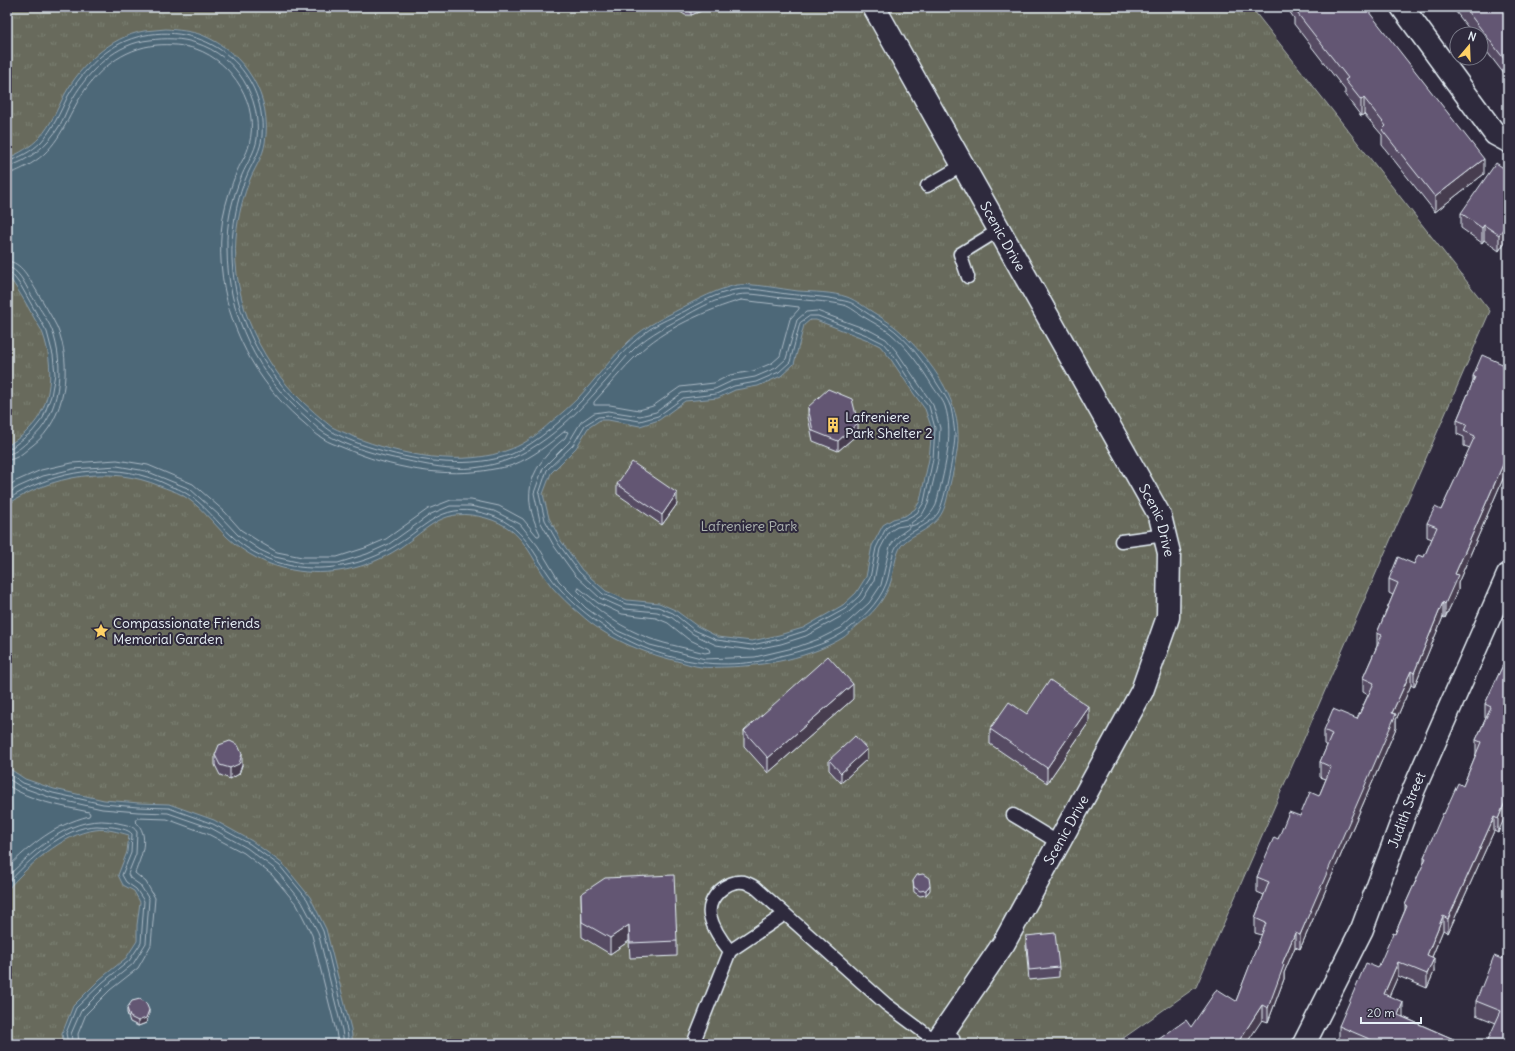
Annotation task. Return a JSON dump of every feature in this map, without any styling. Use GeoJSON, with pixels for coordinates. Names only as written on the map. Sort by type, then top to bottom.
{"type":"FeatureCollection","features":[{"type":"Feature","properties":{"kind":"street","name":"Scenic Drive"},"geometry":{"type":"LineString","coordinates":[[874,7],[1160,516],[1169,553],[1168,617],[1142,691],[1004,943],[943,1040]]}},
{"type":"Feature","properties":{"kind":"street"},"geometry":{"type":"LineString","coordinates":[[1405,8],[1495,134],[1508,141]]}},
{"type":"Feature","properties":{"kind":"street","name":"Judith Street"},"geometry":{"type":"LineString","coordinates":[[1304,1044],[1362,929],[1414,790],[1508,575]]}},
{"type":"Feature","properties":{"kind":"lane"},"geometry":{"type":"LineString","coordinates":[[927,186],[963,164]]}},
{"type":"Feature","properties":{"kind":"lane"},"geometry":{"type":"LineString","coordinates":[[968,277],[960,254],[999,230]]}},
{"type":"Feature","properties":{"kind":"lane"},"geometry":{"type":"LineString","coordinates":[[1121,541],[1165,535]]}},
{"type":"Feature","properties":{"kind":"lane"},"geometry":{"type":"LineString","coordinates":[[1013,815],[1059,843]]}},
{"type":"Feature","properties":{"kind":"lane"},"geometry":{"type":"LineString","coordinates":[[730,951],[715,930],[710,914],[711,902],[718,891],[729,885],[743,882],[756,887],[886,1004],[943,1040]]}},
{"type":"Feature","properties":{"kind":"lane"},"geometry":{"type":"LineString","coordinates":[[693,1044],[730,951],[785,914]]}},
{"type":"Feature","properties":{"kind":"green space","name":"Lafreniere Park"},"geometry":{"type":"Polygon","coordinates":[[[7,7],[1251,7],[1490,311],[1196,987],[1115,1044],[7,1044],[7,7]]]}},
{"type":"Feature","properties":{"kind":"water"},"geometry":{"type":"Polygon","coordinates":[[[166,29],[180,30],[202,35],[217,43],[231,53],[243,65],[253,78],[260,93],[265,109],[265,143],[261,157],[251,177],[243,199],[236,237],[236,262],[239,286],[245,310],[265,355],[295,394],[332,427],[354,437],[391,449],[432,457],[473,458],[493,455],[511,449],[522,444],[542,430],[565,410],[579,397],[621,349],[642,330],[702,298],[731,286],[759,285],[798,291],[823,292],[841,295],[858,302],[898,329],[925,358],[942,381],[953,406],[957,420],[958,441],[955,464],[945,507],[940,516],[932,524],[910,538],[901,546],[889,587],[876,608],[868,617],[844,637],[817,650],[787,660],[771,663],[726,667],[701,667],[638,649],[601,630],[572,607],[552,587],[519,537],[510,529],[486,518],[471,515],[448,517],[429,526],[398,549],[373,562],[347,570],[333,572],[306,572],[274,566],[249,554],[227,537],[189,499],[174,491],[141,480],[121,476],[81,476],[42,486],[7,505],[7,446],[24,434],[37,420],[47,397],[50,372],[47,346],[42,332],[7,274],[7,159],[29,147],[40,137],[51,122],[72,83],[79,73],[98,54],[108,46],[132,34],[144,31],[166,29]],[[810,320],[804,325],[794,364],[781,376],[758,386],[735,390],[718,398],[685,401],[659,420],[640,426],[600,420],[588,428],[576,448],[551,473],[543,494],[549,518],[561,541],[582,570],[606,591],[627,600],[659,603],[675,610],[697,626],[718,637],[752,641],[803,628],[843,605],[856,593],[866,577],[872,546],[883,525],[893,519],[905,516],[915,509],[920,501],[929,459],[932,429],[925,409],[880,346],[816,320],[810,320]]]}},
{"type":"Feature","properties":{"kind":"water"},"geometry":{"type":"Polygon","coordinates":[[[7,767],[25,779],[54,789],[104,800],[169,804],[214,820],[252,841],[283,864],[310,897],[326,929],[351,1029],[353,1044],[64,1044],[62,1034],[73,1006],[100,979],[126,958],[137,941],[137,925],[140,902],[134,891],[123,885],[118,875],[127,852],[129,835],[112,831],[95,830],[70,838],[46,852],[7,890],[7,767]]]}},
{"type":"Feature","properties":{"kind":"building"},"geometry":{"type":"Polygon","coordinates":[[[681,7],[698,7],[691,10],[681,7]]]}},
{"type":"Feature","properties":{"kind":"building"},"geometry":{"type":"Polygon","coordinates":[[[1297,7],[1365,7],[1484,159],[1435,197],[1382,130],[1386,126],[1364,98],[1361,100],[1345,80],[1348,78],[1294,9],[1297,7]]]}},
{"type":"Feature","properties":{"kind":"building"},"geometry":{"type":"Polygon","coordinates":[[[1464,7],[1508,7],[1508,64],[1489,39],[1489,26],[1479,26],[1464,7]]]}},
{"type":"Feature","properties":{"kind":"building"},"geometry":{"type":"Polygon","coordinates":[[[1496,163],[1508,171],[1508,222],[1499,235],[1484,225],[1482,228],[1461,213],[1496,163]]]}},
{"type":"Feature","properties":{"kind":"building"},"geometry":{"type":"Polygon","coordinates":[[[1482,355],[1507,366],[1508,363],[1508,453],[1455,574],[1458,575],[1445,604],[1443,602],[1414,673],[1411,671],[1392,713],[1396,714],[1300,935],[1295,933],[1282,964],[1284,965],[1268,1008],[1262,1005],[1237,1044],[1152,1044],[1186,1020],[1191,1027],[1217,989],[1236,1001],[1266,923],[1255,918],[1269,882],[1257,877],[1274,837],[1278,839],[1289,812],[1300,816],[1310,792],[1319,796],[1331,767],[1320,762],[1332,734],[1324,730],[1333,709],[1357,719],[1374,683],[1363,678],[1382,635],[1377,633],[1398,583],[1389,579],[1398,557],[1414,564],[1418,555],[1424,557],[1437,527],[1427,523],[1435,507],[1441,510],[1475,436],[1464,431],[1467,424],[1457,420],[1475,377],[1473,376],[1482,355]]]}},
{"type":"Feature","properties":{"kind":"building","name":"Lafreniere Park Shelter 2"},"geometry":{"type":"Polygon","coordinates":[[[828,389],[852,399],[858,423],[838,441],[813,431],[808,407],[828,389]]]}},
{"type":"Feature","properties":{"kind":"building"},"geometry":{"type":"Polygon","coordinates":[[[632,462],[677,493],[662,515],[617,484],[632,462]]]}},
{"type":"Feature","properties":{"kind":"building"},"geometry":{"type":"Polygon","coordinates":[[[1508,654],[1508,795],[1498,819],[1494,817],[1448,919],[1443,916],[1427,955],[1434,958],[1427,974],[1398,962],[1384,994],[1403,1002],[1398,1015],[1465,1044],[1381,1044],[1339,1026],[1366,963],[1378,968],[1393,933],[1395,934],[1407,906],[1405,905],[1426,858],[1424,857],[1443,813],[1444,814],[1458,783],[1463,786],[1481,742],[1476,740],[1491,707],[1485,704],[1508,654]]]}},
{"type":"Feature","properties":{"kind":"building"},"geometry":{"type":"Polygon","coordinates":[[[828,656],[853,684],[768,758],[744,731],[828,656]]]}},
{"type":"Feature","properties":{"kind":"building"},"geometry":{"type":"Polygon","coordinates":[[[1050,680],[1089,707],[1047,768],[990,729],[1009,702],[1027,714],[1050,680]]]}},
{"type":"Feature","properties":{"kind":"building"},"geometry":{"type":"Polygon","coordinates":[[[855,736],[867,749],[841,773],[829,760],[855,736]]]}},
{"type":"Feature","properties":{"kind":"building"},"geometry":{"type":"Polygon","coordinates":[[[230,741],[238,745],[242,754],[239,764],[230,768],[220,765],[215,755],[219,745],[230,741]]]}},
{"type":"Feature","properties":{"kind":"building"},"geometry":{"type":"Polygon","coordinates":[[[923,874],[929,878],[930,885],[926,890],[920,891],[914,887],[913,881],[917,875],[923,874]]]}},
{"type":"Feature","properties":{"kind":"building"},"geometry":{"type":"Polygon","coordinates":[[[674,875],[677,941],[630,943],[629,925],[610,938],[582,922],[581,894],[605,878],[674,875]]]}},
{"type":"Feature","properties":{"kind":"building"},"geometry":{"type":"Polygon","coordinates":[[[1055,933],[1059,967],[1029,970],[1026,936],[1055,933]]]}},
{"type":"Feature","properties":{"kind":"building"},"geometry":{"type":"Polygon","coordinates":[[[1508,945],[1508,1044],[1486,1044],[1501,1011],[1476,1001],[1494,956],[1502,959],[1508,945]]]}},
{"type":"Feature","properties":{"kind":"building"},"geometry":{"type":"Polygon","coordinates":[[[140,999],[146,1003],[149,1010],[146,1018],[138,1021],[130,1017],[127,1008],[132,1001],[140,999]]]}},
{"type":"Feature","properties":{"kind":"place","name":"Lafreniere Park Shelter 2"},"geometry":{"type":"Point","coordinates":[833,425]}},
{"type":"Feature","properties":{"kind":"place","name":"Compassionate Friends Memorial Garden"},"geometry":{"type":"Point","coordinates":[101,631]}}]}
